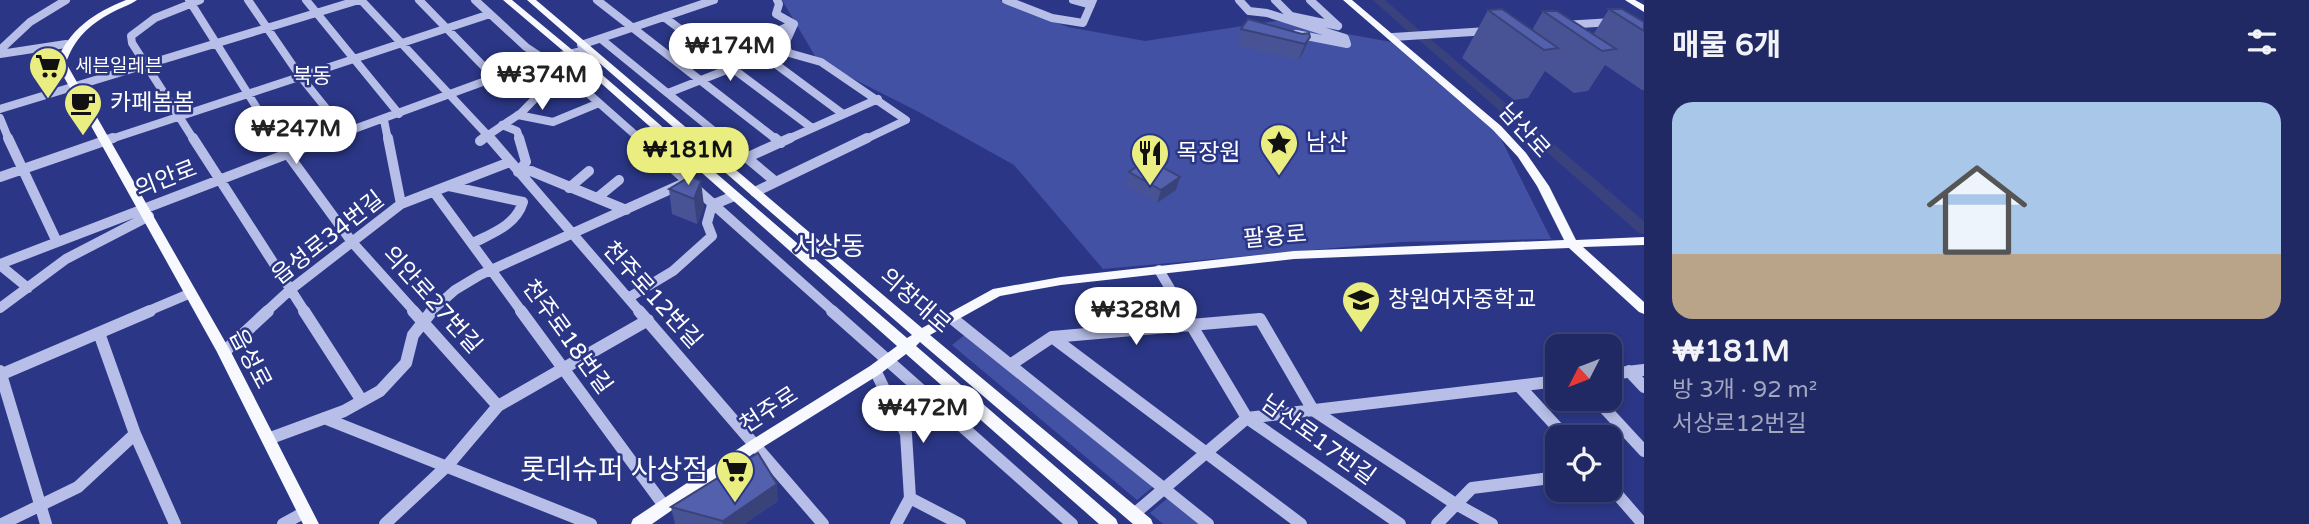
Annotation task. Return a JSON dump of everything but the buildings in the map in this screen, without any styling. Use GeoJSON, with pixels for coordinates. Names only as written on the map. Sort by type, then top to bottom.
{"type":"FeatureCollection","features":[{"type":"Feature","properties":{"kind":"main road"},"geometry":{"type":"LineString","coordinates":[[66,44],[86,24],[133,0]]}},
{"type":"Feature","properties":{"kind":"main road","name":"의창대로"},"geometry":{"type":"LineString","coordinates":[[507,0],[579,50],[755,192],[1023,423],[1145,524]]}},
{"type":"Feature","properties":{"kind":"main road","name":"의창대로"},"geometry":{"type":"LineString","coordinates":[[531,0],[579,50],[584,64],[1110,524]]}},
{"type":"Feature","properties":{"kind":"main road","name":"남산로"},"geometry":{"type":"LineString","coordinates":[[1348,0],[1497,128],[1522,155],[1543,186],[1573,244],[1644,309]]}},
{"type":"Feature","properties":{"kind":"main road"},"geometry":{"type":"LineString","coordinates":[[1629,0],[1644,9]]}},
{"type":"Feature","properties":{"kind":"main road","name":"읍성로"},"geometry":{"type":"LineString","coordinates":[[66,44],[61,63],[191,293],[308,518]]}},
{"type":"Feature","properties":{"kind":"main road","name":"팔용로"},"geometry":{"type":"LineString","coordinates":[[922,334],[997,292],[1061,281],[1294,256],[1644,241]]}},
{"type":"Feature","properties":{"kind":"main road","name":"천주로"},"geometry":{"type":"LineString","coordinates":[[639,524],[755,444],[875,370],[887,358],[922,334]]}},
{"type":"Feature","properties":{"kind":"street"},"geometry":{"type":"LineString","coordinates":[[0,52],[21,28],[66,0]]}},
{"type":"Feature","properties":{"kind":"street"},"geometry":{"type":"LineString","coordinates":[[248,0],[269,26],[300,76],[346,133]]}},
{"type":"Feature","properties":{"kind":"street"},"geometry":{"type":"LineString","coordinates":[[306,0],[399,114]]}},
{"type":"Feature","properties":{"kind":"street"},"geometry":{"type":"LineString","coordinates":[[0,109],[360,0]]}},
{"type":"Feature","properties":{"kind":"street","name":"천주로12번길"},"geometry":{"type":"LineString","coordinates":[[360,0],[449,95],[483,138],[514,167],[823,524]]}},
{"type":"Feature","properties":{"kind":"street"},"geometry":{"type":"LineString","coordinates":[[419,0],[495,78]]}},
{"type":"Feature","properties":{"kind":"street"},"geometry":{"type":"LineString","coordinates":[[475,0],[543,61],[564,72],[1072,524]]}},
{"type":"Feature","properties":{"kind":"street"},"geometry":{"type":"LineString","coordinates":[[597,0],[781,143]]}},
{"type":"Feature","properties":{"kind":"street"},"geometry":{"type":"LineString","coordinates":[[687,0],[695,6]]}},
{"type":"Feature","properties":{"kind":"street","name":"의안로"},"geometry":{"type":"LineString","coordinates":[[0,265],[57,242],[147,212],[218,179],[714,0]]}},
{"type":"Feature","properties":{"kind":"street"},"geometry":{"type":"LineString","coordinates":[[777,0],[779,4],[776,13],[793,24]]}},
{"type":"Feature","properties":{"kind":"street"},"geometry":{"type":"LineString","coordinates":[[1006,0],[1052,18],[1083,23],[1092,2],[1073,0]]}},
{"type":"Feature","properties":{"kind":"street"},"geometry":{"type":"LineString","coordinates":[[1239,0],[1249,11],[1288,19],[1345,38],[1347,44],[1284,35],[1298,44]]}},
{"type":"Feature","properties":{"kind":"street"},"geometry":{"type":"LineString","coordinates":[[1275,0],[1291,16],[1338,26],[1310,0]]}},
{"type":"Feature","properties":{"kind":"street"},"geometry":{"type":"LineString","coordinates":[[194,1],[159,14],[141,25],[131,36],[132,43],[362,401]]}},
{"type":"Feature","properties":{"kind":"street","name":"의안로27번길"},"geometry":{"type":"LineString","coordinates":[[194,1],[215,42],[286,154],[352,242],[498,406]]}},
{"type":"Feature","properties":{"kind":"street"},"geometry":{"type":"LineString","coordinates":[[0,177],[490,14]]}},
{"type":"Feature","properties":{"kind":"street"},"geometry":{"type":"LineString","coordinates":[[664,17],[813,128]]}},
{"type":"Feature","properties":{"kind":"street"},"geometry":{"type":"LineString","coordinates":[[1555,26],[1619,22]]}},
{"type":"Feature","properties":{"kind":"street"},"geometry":{"type":"LineString","coordinates":[[718,56],[793,24]]}},
{"type":"Feature","properties":{"kind":"street"},"geometry":{"type":"LineString","coordinates":[[755,192],[906,120],[821,62],[789,52],[785,44],[793,24]]}},
{"type":"Feature","properties":{"kind":"street"},"geometry":{"type":"LineString","coordinates":[[1392,37],[1501,30]]}},
{"type":"Feature","properties":{"kind":"street"},"geometry":{"type":"LineString","coordinates":[[601,39],[776,182]]}},
{"type":"Feature","properties":{"kind":"street"},"geometry":{"type":"LineString","coordinates":[[747,43],[843,114]]}},
{"type":"Feature","properties":{"kind":"street"},"geometry":{"type":"LineString","coordinates":[[0,52],[66,44]]}},
{"type":"Feature","properties":{"kind":"street"},"geometry":{"type":"LineString","coordinates":[[483,138],[519,115],[564,72],[584,64]]}},
{"type":"Feature","properties":{"kind":"street"},"geometry":{"type":"LineString","coordinates":[[668,93],[734,67]]}},
{"type":"Feature","properties":{"kind":"street"},"geometry":{"type":"LineString","coordinates":[[746,158],[878,99]]}},
{"type":"Feature","properties":{"kind":"street"},"geometry":{"type":"LineString","coordinates":[[519,115],[553,122],[599,103]]}},
{"type":"Feature","properties":{"kind":"street"},"geometry":{"type":"LineString","coordinates":[[0,118],[21,169],[57,242]]}},
{"type":"Feature","properties":{"kind":"street"},"geometry":{"type":"LineString","coordinates":[[384,120],[401,204]]}},
{"type":"Feature","properties":{"kind":"street"},"geometry":{"type":"LineString","coordinates":[[502,125],[517,131],[526,162],[514,167]]}},
{"type":"Feature","properties":{"kind":"street"},"geometry":{"type":"LineString","coordinates":[[514,167],[531,171],[626,210]]}},
{"type":"Feature","properties":{"kind":"street","name":"읍성로34번길"},"geometry":{"type":"LineString","coordinates":[[223,352],[290,290],[401,204],[449,186],[514,167]]}},
{"type":"Feature","properties":{"kind":"street"},"geometry":{"type":"LineString","coordinates":[[569,188],[589,171]]}},
{"type":"Feature","properties":{"kind":"street"},"geometry":{"type":"LineString","coordinates":[[597,198],[618,180]]}},
{"type":"Feature","properties":{"kind":"street"},"geometry":{"type":"LineString","coordinates":[[268,439],[362,401],[384,387],[407,361],[410,342],[424,321],[453,292],[492,268],[687,182]]}},
{"type":"Feature","properties":{"kind":"street"},"geometry":{"type":"LineString","coordinates":[[449,186],[523,202],[518,215],[505,226],[473,243]]}},
{"type":"Feature","properties":{"kind":"street","name":"천주로18번길"},"geometry":{"type":"LineString","coordinates":[[434,192],[665,507]]}},
{"type":"Feature","properties":{"kind":"street"},"geometry":{"type":"LineString","coordinates":[[712,205],[734,195]]}},
{"type":"Feature","properties":{"kind":"street"},"geometry":{"type":"LineString","coordinates":[[628,298],[673,271],[712,236],[707,223],[712,205]]}},
{"type":"Feature","properties":{"kind":"street"},"geometry":{"type":"LineString","coordinates":[[0,308],[66,259],[147,212]]}},
{"type":"Feature","properties":{"kind":"street"},"geometry":{"type":"LineString","coordinates":[[0,265],[28,288]]}},
{"type":"Feature","properties":{"kind":"street","name":"남산로17번길"},"geometry":{"type":"LineString","coordinates":[[1159,270],[1247,418],[1400,524]]}},
{"type":"Feature","properties":{"kind":"street"},"geometry":{"type":"LineString","coordinates":[[46,524],[0,373],[191,293]]}},
{"type":"Feature","properties":{"kind":"street"},"geometry":{"type":"LineString","coordinates":[[953,319],[1208,524]]}},
{"type":"Feature","properties":{"kind":"street"},"geometry":{"type":"LineString","coordinates":[[1010,365],[1052,337],[1260,319],[1313,410],[1454,503],[1492,524]]}},
{"type":"Feature","properties":{"kind":"street"},"geometry":{"type":"LineString","coordinates":[[385,524],[448,465],[498,406],[648,320]]}},
{"type":"Feature","properties":{"kind":"street"},"geometry":{"type":"LineString","coordinates":[[99,333],[135,434],[175,524]]}},
{"type":"Feature","properties":{"kind":"street"},"geometry":{"type":"LineString","coordinates":[[1052,337],[1301,524]]}},
{"type":"Feature","properties":{"kind":"street"},"geometry":{"type":"LineString","coordinates":[[875,370],[906,433],[909,498],[896,524]]}},
{"type":"Feature","properties":{"kind":"street"},"geometry":{"type":"LineString","coordinates":[[1622,372],[1644,370]]}},
{"type":"Feature","properties":{"kind":"street"},"geometry":{"type":"LineString","coordinates":[[1629,371],[1644,387]]}},
{"type":"Feature","properties":{"kind":"street"},"geometry":{"type":"LineString","coordinates":[[1135,514],[1247,418],[1545,383]]}},
{"type":"Feature","properties":{"kind":"street"},"geometry":{"type":"LineString","coordinates":[[1519,386],[1555,425]]}},
{"type":"Feature","properties":{"kind":"street"},"geometry":{"type":"LineString","coordinates":[[1606,411],[1644,451]]}},
{"type":"Feature","properties":{"kind":"street"},"geometry":{"type":"LineString","coordinates":[[324,418],[591,524]]}},
{"type":"Feature","properties":{"kind":"street"},"geometry":{"type":"LineString","coordinates":[[2,524],[78,486],[135,434]]}},
{"type":"Feature","properties":{"kind":"street"},"geometry":{"type":"LineString","coordinates":[[1437,524],[1454,503],[1472,488],[1545,479]]}},
{"type":"Feature","properties":{"kind":"street"},"geometry":{"type":"LineString","coordinates":[[909,498],[960,524]]}},
{"type":"Feature","properties":{"kind":"street"},"geometry":{"type":"LineString","coordinates":[[1622,501],[1639,523]]}},
{"type":"Feature","properties":{"kind":"street"},"geometry":{"type":"LineString","coordinates":[[284,524],[308,518]]}},
{"type":"Feature","properties":{"kind":"shaded area"},"geometry":{"type":"Polygon","coordinates":[[[782,0],[999,0],[1068,27],[1145,41],[1276,21],[1391,42],[1499,135],[1551,239],[1401,242],[1103,269],[1014,165],[917,111],[818,61],[782,0]]]}},
{"type":"Feature","properties":{"kind":"shaded area"},"geometry":{"type":"Polygon","coordinates":[[[966,334],[1154,486],[1137,500],[952,345],[966,334]]]}},
{"type":"Feature","properties":{"kind":"shaded area"},"geometry":{"type":"Polygon","coordinates":[[[1169,497],[1203,524],[1163,524],[1150,513],[1169,497]]]}},
{"type":"Feature","properties":{"kind":"waterway"},"geometry":{"type":"LineString","coordinates":[[1378,0],[1416,33]]}},
{"type":"Feature","properties":{"kind":"waterway"},"geometry":{"type":"LineString","coordinates":[[1423,38],[1644,229]]}},
{"type":"Feature","properties":{"kind":"place","name":"세븐일레븐"},"geometry":{"type":"Point","coordinates":[48,100]}},
{"type":"Feature","properties":{"kind":"place","name":"카페봄봄"},"geometry":{"type":"Point","coordinates":[83,137]}},
{"type":"Feature","properties":{"kind":"place","name":"남산"},"geometry":{"type":"Point","coordinates":[1279,177]}},
{"type":"Feature","properties":{"kind":"place","name":"목장원"},"geometry":{"type":"Point","coordinates":[1150,187]}},
{"type":"Feature","properties":{"kind":"place","name":"창원여자중학교"},"geometry":{"type":"Point","coordinates":[1361,334]}},
{"type":"Feature","properties":{"kind":"place","name":"롯데슈퍼 사상점"},"geometry":{"type":"Point","coordinates":[735,504]}},
{"type":"Feature","properties":{"kind":"district","name":"북동"},"geometry":{"type":"Point","coordinates":[312,76]}},
{"type":"Feature","properties":{"kind":"district","name":"서상동"},"geometry":{"type":"Point","coordinates":[829,246]}}]}
